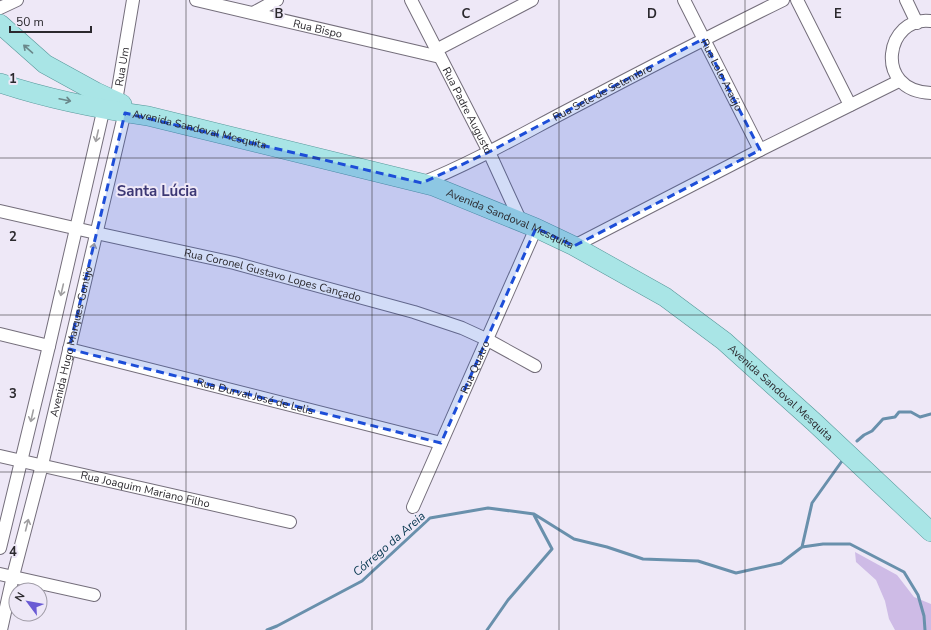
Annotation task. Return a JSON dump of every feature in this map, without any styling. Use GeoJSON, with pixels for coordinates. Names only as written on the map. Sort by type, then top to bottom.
{"type":"FeatureCollection","features":[{"type":"Feature","properties":{"kind":"main road"},"geometry":{"type":"LineString","coordinates":[[0,24],[50,69],[53,76],[52,84],[48,90],[41,93],[34,93]]}},
{"type":"Feature","properties":{"kind":"main road"},"geometry":{"type":"LineString","coordinates":[[45,64],[112,104]]}},
{"type":"Feature","properties":{"kind":"main road","name":"Avenida Sandoval Mesquita"},"geometry":{"type":"LineString","coordinates":[[0,83],[34,93],[112,104],[148,116],[433,186],[528,225],[574,246],[665,297],[724,341],[814,422],[931,532]]}},
{"type":"Feature","properties":{"kind":"street"},"geometry":{"type":"LineString","coordinates":[[0,8],[17,0]]}},
{"type":"Feature","properties":{"kind":"street","name":"Rua Um"},"geometry":{"type":"LineString","coordinates":[[112,104],[133,0]]}},
{"type":"Feature","properties":{"kind":"street","name":"Rua Bispo"},"geometry":{"type":"LineString","coordinates":[[196,0],[212,1],[253,12],[438,53]]}},
{"type":"Feature","properties":{"kind":"street"},"geometry":{"type":"LineString","coordinates":[[253,12],[277,0]]}},
{"type":"Feature","properties":{"kind":"street","name":"Rua Padre Augusto"},"geometry":{"type":"LineString","coordinates":[[411,0],[528,225]]}},
{"type":"Feature","properties":{"kind":"street"},"geometry":{"type":"LineString","coordinates":[[438,53],[532,0]]}},
{"type":"Feature","properties":{"kind":"street","name":"Rua Lolo Araújo"},"geometry":{"type":"LineString","coordinates":[[684,0],[760,150]]}},
{"type":"Feature","properties":{"kind":"street","name":"Rua Sete de Setembro"},"geometry":{"type":"LineString","coordinates":[[422,183],[451,171],[489,152],[703,39],[783,0]]}},
{"type":"Feature","properties":{"kind":"street"},"geometry":{"type":"LineString","coordinates":[[797,0],[850,105]]}},
{"type":"Feature","properties":{"kind":"street"},"geometry":{"type":"LineString","coordinates":[[906,0],[917,22]]}},
{"type":"Feature","properties":{"kind":"street"},"geometry":{"type":"LineString","coordinates":[[931,21],[917,22],[906,28],[898,36],[892,47],[891,59],[894,71],[899,81],[920,93],[931,93]]}},
{"type":"Feature","properties":{"kind":"street"},"geometry":{"type":"LineString","coordinates":[[574,246],[760,150],[899,81]]}},
{"type":"Feature","properties":{"kind":"street","name":"Avenida Hugo Marques Gontijo"},"geometry":{"type":"LineString","coordinates":[[0,548],[22,461],[76,228],[112,104]]}},
{"type":"Feature","properties":{"kind":"street","name":"Avenida Hugo Marques Gontijo"},"geometry":{"type":"LineString","coordinates":[[1,630],[13,576],[42,465],[96,233],[112,104]]}},
{"type":"Feature","properties":{"kind":"street","name":"Rua Coronel Gustavo Lopes Cançado"},"geometry":{"type":"LineString","coordinates":[[0,210],[96,233],[234,263],[414,312],[462,328],[486,339],[535,366]]}},
{"type":"Feature","properties":{"kind":"street","name":"Rua Quatro"},"geometry":{"type":"LineString","coordinates":[[413,507],[486,339],[528,225]]}},
{"type":"Feature","properties":{"kind":"street"},"geometry":{"type":"LineString","coordinates":[[0,334],[49,346]]}},
{"type":"Feature","properties":{"kind":"street","name":"Rua Durval José de Lelis"},"geometry":{"type":"LineString","coordinates":[[69,349],[441,443]]}},
{"type":"Feature","properties":{"kind":"street","name":"Rua Joaquim Mariano Filho"},"geometry":{"type":"LineString","coordinates":[[0,456],[290,522]]}},
{"type":"Feature","properties":{"kind":"street"},"geometry":{"type":"LineString","coordinates":[[0,574],[94,595]]}},
{"type":"Feature","properties":{"kind":"highlighted area"},"geometry":{"type":"Polygon","coordinates":[[[703,39],[760,150],[574,246],[536,228],[441,443],[69,349],[125,113],[422,183],[489,152],[703,39]]]}},
{"type":"Feature","properties":{"kind":"shaded area"},"geometry":{"type":"Polygon","coordinates":[[[855,552],[897,575],[914,597],[931,604],[931,630],[895,630],[889,619],[885,601],[876,580],[856,562],[855,552]]]}},
{"type":"Feature","properties":{"kind":"waterway"},"geometry":{"type":"LineString","coordinates":[[857,441],[872,431],[883,419],[895,417],[899,412],[911,412],[920,417],[931,414]]}},
{"type":"Feature","properties":{"kind":"waterway","name":"Córrego da Areia"},"geometry":{"type":"LineString","coordinates":[[267,630],[362,581],[430,518],[488,508],[534,514],[574,539],[607,547],[643,559],[698,561],[736,573],[781,563],[802,547],[812,503],[842,461]]}},
{"type":"Feature","properties":{"kind":"waterway"},"geometry":{"type":"LineString","coordinates":[[487,630],[508,600],[552,549],[534,515]]}},
{"type":"Feature","properties":{"kind":"waterway"},"geometry":{"type":"LineString","coordinates":[[802,547],[823,544],[850,544],[904,572],[918,595],[924,616],[925,630]]}},
{"type":"Feature","properties":{"kind":"district","name":"Santa Lúcia"},"geometry":{"type":"Point","coordinates":[157,191]}}]}
